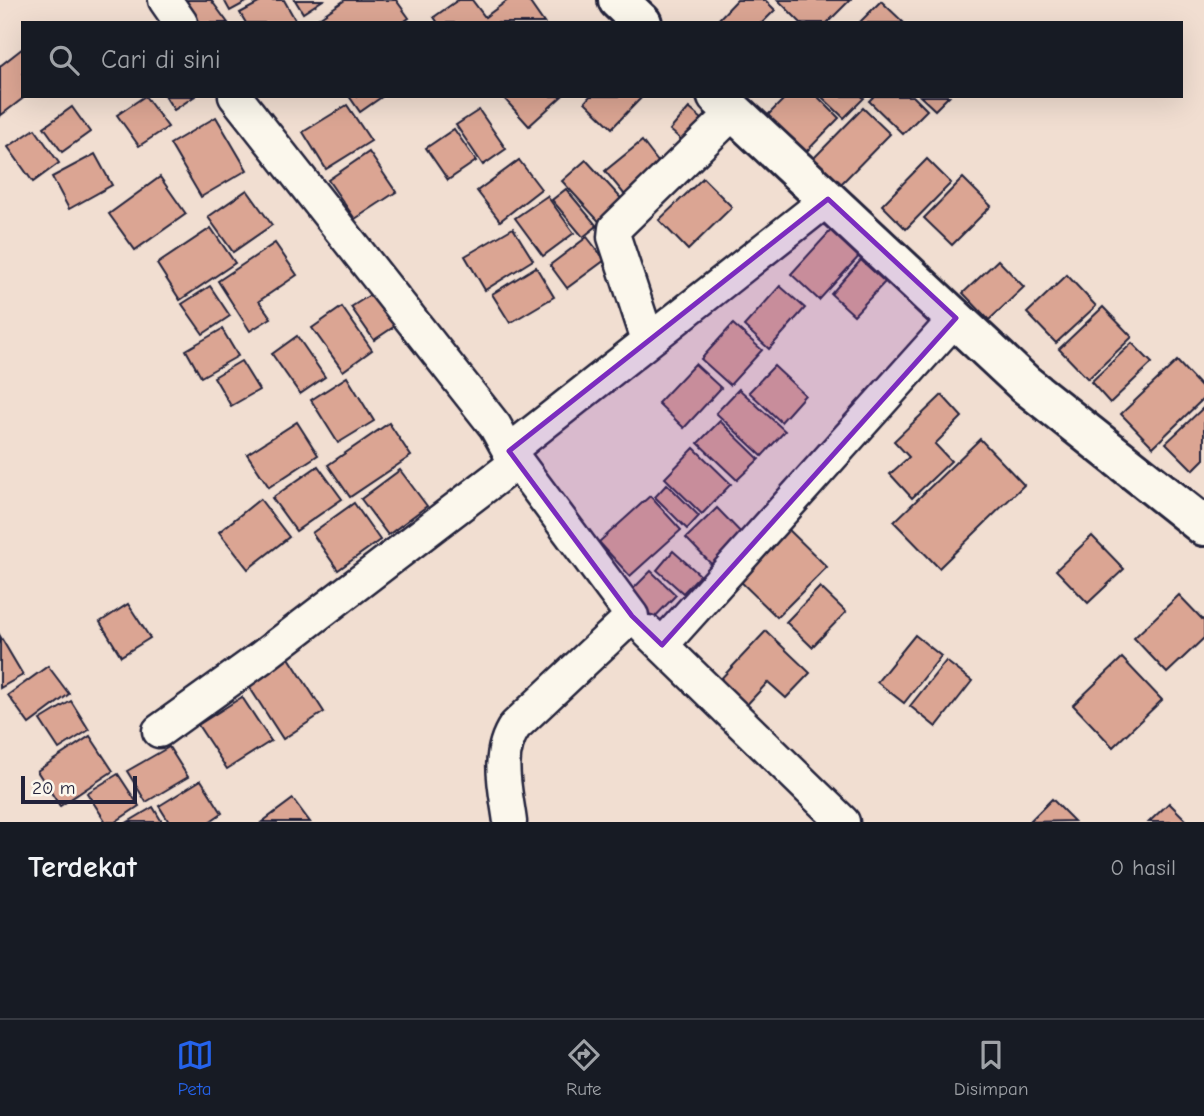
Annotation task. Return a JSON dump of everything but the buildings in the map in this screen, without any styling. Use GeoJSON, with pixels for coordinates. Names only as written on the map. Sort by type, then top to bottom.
{"type":"FeatureCollection","features":[{"type":"Feature","properties":{"kind":"street"},"geometry":{"type":"LineString","coordinates":[[165,0],[180,21]]}},
{"type":"Feature","properties":{"kind":"street"},"geometry":{"type":"LineString","coordinates":[[618,0],[640,21]]}},
{"type":"Feature","properties":{"kind":"street"},"geometry":{"type":"LineString","coordinates":[[237,98],[495,426],[513,456],[632,616],[843,822]]}},
{"type":"Feature","properties":{"kind":"street"},"geometry":{"type":"LineString","coordinates":[[648,340],[614,237],[615,228],[726,104],[1025,384],[1204,526]]}},
{"type":"Feature","properties":{"kind":"street"},"geometry":{"type":"LineString","coordinates":[[159,731],[262,657],[513,456],[648,340],[828,199]]}},
{"type":"Feature","properties":{"kind":"street"},"geometry":{"type":"LineString","coordinates":[[662,645],[956,318]]}},
{"type":"Feature","properties":{"kind":"street"},"geometry":{"type":"LineString","coordinates":[[510,822],[503,767],[505,744],[509,735],[515,726],[632,616]]}},
{"type":"Feature","properties":{"kind":"highlighted area"},"geometry":{"type":"Polygon","coordinates":[[[828,199],[956,318],[662,645],[632,616],[509,451],[828,199]]]}}]}
